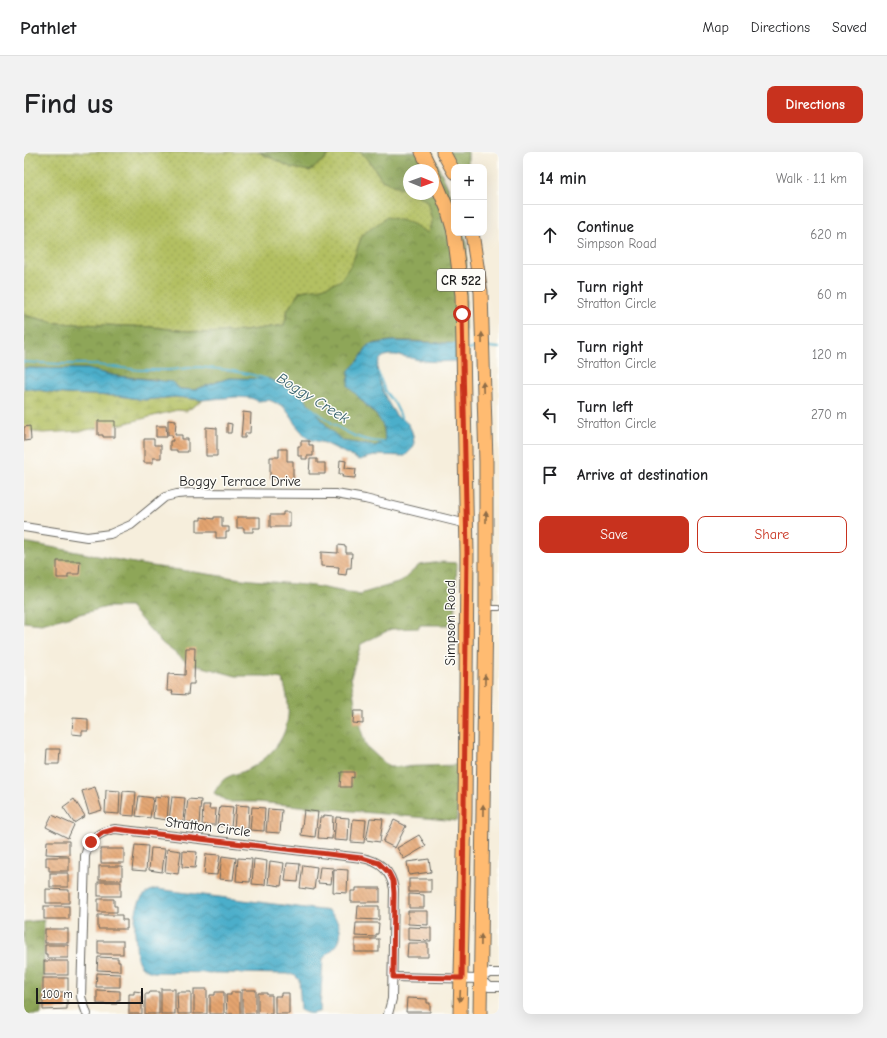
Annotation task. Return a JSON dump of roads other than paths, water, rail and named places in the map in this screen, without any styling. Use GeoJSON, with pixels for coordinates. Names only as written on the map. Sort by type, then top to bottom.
{"type":"FeatureCollection","features":[{"type":"Feature","properties":{"kind":"main road"},"geometry":{"type":"LineString","coordinates":[[422,152],[428,164]]}},
{"type":"Feature","properties":{"kind":"main road"},"geometry":{"type":"LineString","coordinates":[[443,152],[451,167]]}},
{"type":"Feature","properties":{"kind":"main road","name":"Simpson Road"},"geometry":{"type":"LineString","coordinates":[[439,189],[451,222]]}},
{"type":"Feature","properties":{"kind":"main road","name":"Simpson Road"},"geometry":{"type":"LineString","coordinates":[[455,236],[462,282],[467,524],[466,676],[470,978],[480,1014]]}},
{"type":"Feature","properties":{"kind":"main road","name":"Simpson Road"},"geometry":{"type":"LineString","coordinates":[[460,1014],[470,978],[485,704],[493,608],[487,570],[482,314],[477,258],[473,236]]}},
{"type":"Feature","properties":{"kind":"main road"},"geometry":{"type":"LineString","coordinates":[[467,524],[472,527],[481,541],[487,570]]}},
{"type":"Feature","properties":{"kind":"main road"},"geometry":{"type":"LineString","coordinates":[[466,676],[472,698],[475,701],[485,704]]}},
{"type":"Feature","properties":{"kind":"street","name":"Boggy Terrace Drive"},"geometry":{"type":"LineString","coordinates":[[24,527],[87,537],[110,534],[131,525],[165,497],[176,494],[190,493],[336,494],[365,499],[467,524]]}},
{"type":"Feature","properties":{"kind":"street","name":"Stratton Circle"},"geometry":{"type":"LineString","coordinates":[[87,1014],[81,997],[85,856],[88,846],[94,838],[106,831],[115,829],[362,858],[379,863],[389,873],[394,889],[392,1002],[388,1014]]}},
{"type":"Feature","properties":{"kind":"street"},"geometry":{"type":"LineString","coordinates":[[393,977],[470,978],[489,973],[499,973]]}},
{"type":"Feature","properties":{"kind":"street"},"geometry":{"type":"LineString","coordinates":[[470,978],[489,987],[499,987]]}},
{"type":"Feature","properties":{"kind":"water"},"geometry":{"type":"Polygon","coordinates":[[[392,341],[465,344],[465,361],[442,362],[389,355],[382,358],[378,364],[378,373],[383,392],[392,410],[399,418],[407,423],[412,432],[414,447],[405,456],[378,455],[359,460],[325,443],[308,439],[295,424],[283,406],[269,400],[258,401],[251,398],[236,397],[201,400],[176,397],[145,400],[119,396],[64,394],[24,388],[24,368],[87,369],[116,376],[172,382],[180,389],[194,390],[229,378],[269,379],[294,391],[304,398],[330,430],[343,441],[375,446],[385,441],[384,428],[378,417],[348,386],[349,370],[359,360],[368,345],[392,341]]]}},
{"type":"Feature","properties":{"kind":"water"},"geometry":{"type":"Polygon","coordinates":[[[156,889],[329,911],[339,926],[340,939],[337,945],[323,959],[320,1011],[310,1013],[301,1010],[299,980],[293,974],[153,972],[143,968],[137,958],[135,918],[141,899],[147,893],[156,889]]]}},
{"type":"Feature","properties":{"kind":"waterway","name":"Boggy Creek"},"geometry":{"type":"LineString","coordinates":[[488,347],[499,348]]}},
{"type":"Feature","properties":{"kind":"waterway","name":"Boggy Creek"},"geometry":{"type":"LineString","coordinates":[[468,349],[478,348]]}},
{"type":"Feature","properties":{"kind":"waterway","name":"Boggy Creek"},"geometry":{"type":"LineString","coordinates":[[24,362],[89,364],[139,370],[169,370],[199,367],[228,370],[267,379]]}},
{"type":"Feature","properties":{"kind":"waterway","name":"Boggy Creek"},"geometry":{"type":"LineString","coordinates":[[378,372],[385,391],[395,404],[404,423]]}},
{"type":"Feature","properties":{"kind":"waterway","name":"Boggy Creek"},"geometry":{"type":"LineString","coordinates":[[309,406],[334,425],[353,435],[362,439],[383,442]]}}]}
